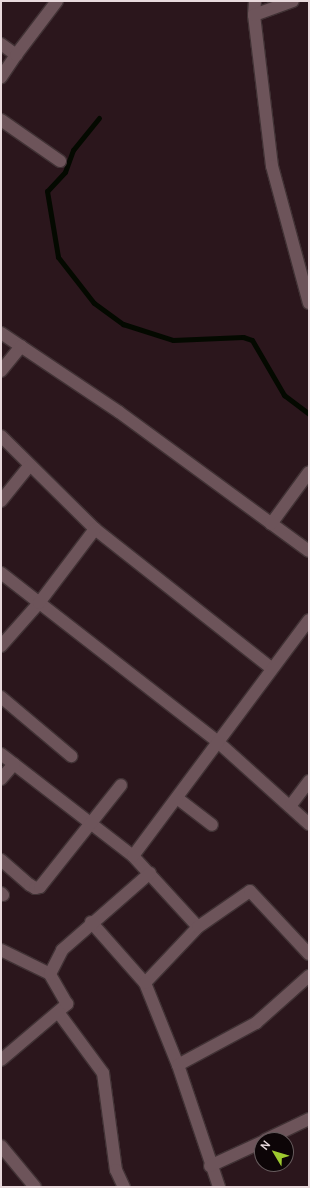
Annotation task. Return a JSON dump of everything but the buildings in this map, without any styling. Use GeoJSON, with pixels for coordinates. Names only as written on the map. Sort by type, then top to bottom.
{"type":"FeatureCollection","features":[{"type":"Feature","properties":{"kind":"street"},"geometry":{"type":"LineString","coordinates":[[1,77],[57,1]]}},
{"type":"Feature","properties":{"kind":"street"},"geometry":{"type":"LineString","coordinates":[[255,1],[254,15],[272,166],[309,302]]}},
{"type":"Feature","properties":{"kind":"street"},"geometry":{"type":"LineString","coordinates":[[254,15],[293,1]]}},
{"type":"Feature","properties":{"kind":"street"},"geometry":{"type":"LineString","coordinates":[[1,44],[16,56]]}},
{"type":"Feature","properties":{"kind":"street"},"geometry":{"type":"LineString","coordinates":[[1,120],[60,161]]}},
{"type":"Feature","properties":{"kind":"street"},"geometry":{"type":"LineString","coordinates":[[1,334],[119,412],[309,551]]}},
{"type":"Feature","properties":{"kind":"street"},"geometry":{"type":"LineString","coordinates":[[1,371],[21,346]]}},
{"type":"Feature","properties":{"kind":"street"},"geometry":{"type":"LineString","coordinates":[[1,436],[29,466],[95,529],[271,668]]}},
{"type":"Feature","properties":{"kind":"street"},"geometry":{"type":"LineString","coordinates":[[1,501],[29,466]]}},
{"type":"Feature","properties":{"kind":"street"},"geometry":{"type":"LineString","coordinates":[[271,524],[309,472]]}},
{"type":"Feature","properties":{"kind":"street"},"geometry":{"type":"LineString","coordinates":[[1,646],[39,603],[95,529]]}},
{"type":"Feature","properties":{"kind":"street"},"geometry":{"type":"LineString","coordinates":[[1,573],[219,743],[291,805],[309,824]]}},
{"type":"Feature","properties":{"kind":"street"},"geometry":{"type":"LineString","coordinates":[[133,856],[219,743],[271,668],[309,620]]}},
{"type":"Feature","properties":{"kind":"street"},"geometry":{"type":"LineString","coordinates":[[1,697],[71,756]]}},
{"type":"Feature","properties":{"kind":"street"},"geometry":{"type":"LineString","coordinates":[[1,754],[90,826],[133,856],[150,873],[198,928]]}},
{"type":"Feature","properties":{"kind":"street"},"geometry":{"type":"LineString","coordinates":[[1,779],[14,764]]}},
{"type":"Feature","properties":{"kind":"street"},"geometry":{"type":"LineString","coordinates":[[291,805],[309,781]]}},
{"type":"Feature","properties":{"kind":"street"},"geometry":{"type":"LineString","coordinates":[[1,860],[30,885],[35,888],[40,887],[90,826],[121,785]]}},
{"type":"Feature","properties":{"kind":"street"},"geometry":{"type":"LineString","coordinates":[[177,798],[212,825]]}},
{"type":"Feature","properties":{"kind":"street"},"geometry":{"type":"LineString","coordinates":[[50,974],[62,950],[91,922],[150,873]]}},
{"type":"Feature","properties":{"kind":"street"},"geometry":{"type":"LineString","coordinates":[[145,983],[198,928],[250,891],[309,954]]}},
{"type":"Feature","properties":{"kind":"street"},"geometry":{"type":"LineString","coordinates":[[91,922],[145,983],[178,1064],[210,1166],[219,1187]]}},
{"type":"Feature","properties":{"kind":"street"},"geometry":{"type":"LineString","coordinates":[[1,950],[50,974],[67,1004],[1,1060]]}},
{"type":"Feature","properties":{"kind":"street"},"geometry":{"type":"LineString","coordinates":[[178,1064],[256,1023],[309,976]]}},
{"type":"Feature","properties":{"kind":"street"},"geometry":{"type":"LineString","coordinates":[[58,1012],[102,1073],[116,1170],[124,1187]]}},
{"type":"Feature","properties":{"kind":"street"},"geometry":{"type":"LineString","coordinates":[[283,1132],[309,1120]]}},
{"type":"Feature","properties":{"kind":"street"},"geometry":{"type":"LineString","coordinates":[[1,1146],[35,1187]]}},
{"type":"Feature","properties":{"kind":"street"},"geometry":{"type":"LineString","coordinates":[[210,1166],[254,1146]]}},
{"type":"Feature","properties":{"kind":"waterway"},"geometry":{"type":"LineString","coordinates":[[99,118],[73,150],[65,172],[47,191],[58,257],[94,303],[123,324],[173,340],[243,337],[252,340],[284,395],[309,414]]}}]}
